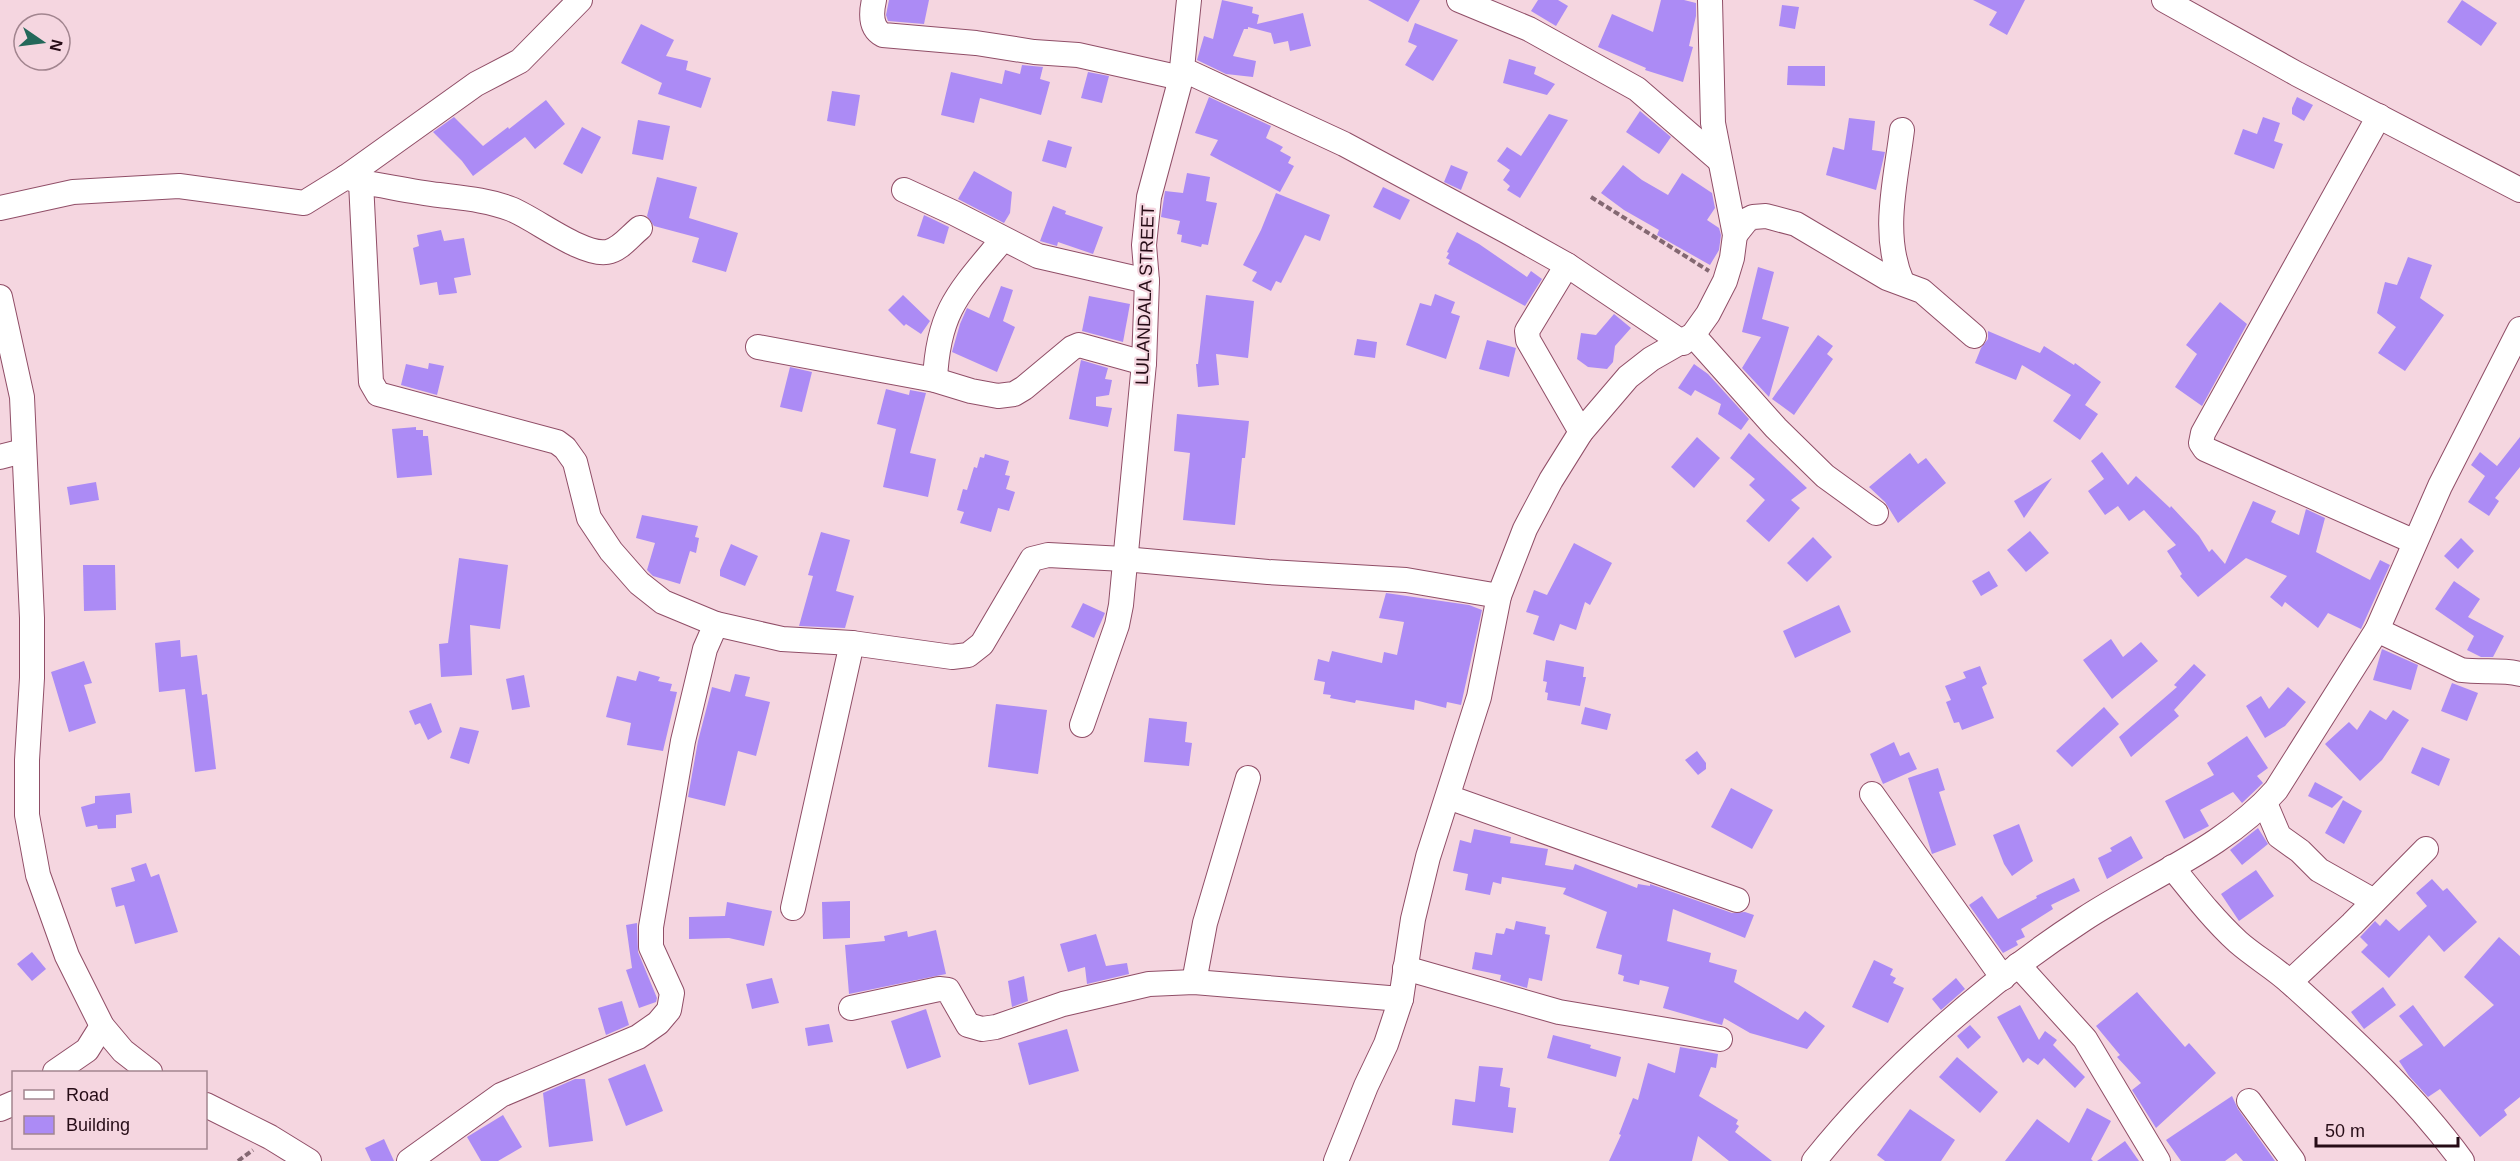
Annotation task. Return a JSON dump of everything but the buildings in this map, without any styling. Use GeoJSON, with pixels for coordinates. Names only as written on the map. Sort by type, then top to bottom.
{"type":"FeatureCollection","features":[{"type":"Feature","properties":{"kind":"street"},"geometry":{"type":"LineString","coordinates":[[0,208],[73,192],[179,186],[304,203],[354,180],[476,84],[520,61],[580,0]]}},
{"type":"Feature","properties":{"kind":"street"},"geometry":{"type":"LineString","coordinates":[[874,0],[873,26],[883,35],[1078,55],[1182,73],[1344,144],[1567,265],[1688,339],[1825,476],[1876,513]]}},
{"type":"Feature","properties":{"kind":"street","name":"LULANDALA STREET"},"geometry":{"type":"LineString","coordinates":[[1082,725],[1117,625],[1135,468],[1144,363],[1146,281],[1144,245],[1149,197],[1182,73],[1189,0]]}},
{"type":"Feature","properties":{"kind":"street"},"geometry":{"type":"LineString","coordinates":[[1459,0],[1529,29],[1637,89],[1719,160]]}},
{"type":"Feature","properties":{"kind":"street"},"geometry":{"type":"LineString","coordinates":[[1336,1161],[1366,1086],[1386,1044],[1401,999],[1413,919],[1428,857],[1479,697],[1499,596],[1525,529],[1551,480],[1581,432],[1628,377],[1651,359],[1688,339],[1708,314],[1725,281],[1732,258],[1735,235],[1713,123],[1710,0]]}},
{"type":"Feature","properties":{"kind":"street"},"geometry":{"type":"LineString","coordinates":[[2164,0],[2297,74],[2520,190]]}},
{"type":"Feature","properties":{"kind":"street"},"geometry":{"type":"LineString","coordinates":[[2379,116],[2203,433],[2201,443],[2205,449],[2415,542]]}},
{"type":"Feature","properties":{"kind":"street"},"geometry":{"type":"LineString","coordinates":[[1902,130],[1890,224],[1894,264],[1902,282]]}},
{"type":"Feature","properties":{"kind":"street"},"geometry":{"type":"LineString","coordinates":[[354,180],[474,199],[509,208],[536,220],[578,247],[592,252],[607,252],[618,248],[640,228]]}},
{"type":"Feature","properties":{"kind":"street"},"geometry":{"type":"LineString","coordinates":[[354,180],[371,382],[378,393],[557,442],[565,448],[575,462],[589,518],[611,551],[632,575],[663,602],[716,624],[782,639],[852,644],[952,657],[968,656],[982,644],[1032,559],[1048,555],[1124,558],[1268,572],[1406,580],[1499,596]]}},
{"type":"Feature","properties":{"kind":"street"},"geometry":{"type":"LineString","coordinates":[[904,190],[1038,256],[1146,281]]}},
{"type":"Feature","properties":{"kind":"street"},"geometry":{"type":"LineString","coordinates":[[1735,235],[1747,220],[1753,217],[1766,216],[1796,224],[1879,274],[1922,291],[1974,336]]}},
{"type":"Feature","properties":{"kind":"street"},"geometry":{"type":"LineString","coordinates":[[934,380],[940,331],[951,304],[1002,240]]}},
{"type":"Feature","properties":{"kind":"street"},"geometry":{"type":"LineString","coordinates":[[1567,265],[1527,331],[1528,340],[1581,432]]}},
{"type":"Feature","properties":{"kind":"street"},"geometry":{"type":"LineString","coordinates":[[0,297],[22,397],[32,618],[27,815],[38,875],[63,946],[102,1026],[123,1051],[149,1071]]}},
{"type":"Feature","properties":{"kind":"street"},"geometry":{"type":"LineString","coordinates":[[1814,1161],[1841,1128],[1892,1075],[2011,972],[2084,919],[2232,830],[2265,803],[2306,746],[2377,630],[2440,486],[2520,329]]}},
{"type":"Feature","properties":{"kind":"street"},"geometry":{"type":"LineString","coordinates":[[758,347],[934,380],[998,396],[1014,394],[1079,345],[1144,363]]}},
{"type":"Feature","properties":{"kind":"street"},"geometry":{"type":"LineString","coordinates":[[0,457],[24,451]]}},
{"type":"Feature","properties":{"kind":"street"},"geometry":{"type":"LineString","coordinates":[[409,1161],[501,1095],[638,1037],[658,1023],[669,1010],[672,993],[651,947],[651,927],[683,741],[705,649],[716,624]]}},
{"type":"Feature","properties":{"kind":"street"},"geometry":{"type":"LineString","coordinates":[[2377,630],[2461,670],[2477,673],[2509,671],[2520,674]]}},
{"type":"Feature","properties":{"kind":"street"},"geometry":{"type":"LineString","coordinates":[[793,909],[852,644]]}},
{"type":"Feature","properties":{"kind":"street"},"geometry":{"type":"LineString","coordinates":[[1194,982],[1205,923],[1248,778]]}},
{"type":"Feature","properties":{"kind":"street"},"geometry":{"type":"LineString","coordinates":[[1872,794],[2011,972],[2085,1039],[2158,1161]]}},
{"type":"Feature","properties":{"kind":"street"},"geometry":{"type":"LineString","coordinates":[[1448,797],[1737,900]]}},
{"type":"Feature","properties":{"kind":"street"},"geometry":{"type":"LineString","coordinates":[[2265,803],[2279,836],[2300,851],[2319,870],[2374,901]]}},
{"type":"Feature","properties":{"kind":"street"},"geometry":{"type":"LineString","coordinates":[[2290,982],[2426,849]]}},
{"type":"Feature","properties":{"kind":"street"},"geometry":{"type":"LineString","coordinates":[[2172,867],[2206,911],[2230,934],[2290,982],[2386,1072],[2462,1161]]}},
{"type":"Feature","properties":{"kind":"street"},"geometry":{"type":"LineString","coordinates":[[1406,968],[1559,1012],[1720,1039]]}},
{"type":"Feature","properties":{"kind":"street"},"geometry":{"type":"LineString","coordinates":[[851,1008],[939,989],[948,990],[968,1024],[982,1029],[996,1027],[1063,1004],[1149,984],[1194,982],[1401,999]]}},
{"type":"Feature","properties":{"kind":"street"},"geometry":{"type":"LineString","coordinates":[[56,1071],[87,1050],[102,1026]]}},
{"type":"Feature","properties":{"kind":"street"},"geometry":{"type":"LineString","coordinates":[[2249,1101],[2293,1161]]}},
{"type":"Feature","properties":{"kind":"street"},"geometry":{"type":"LineString","coordinates":[[207,1106],[270,1137],[309,1161]]}},
{"type":"Feature","properties":{"kind":"path"},"geometry":{"type":"LineString","coordinates":[[1592,197],[1725,281]]}}]}
